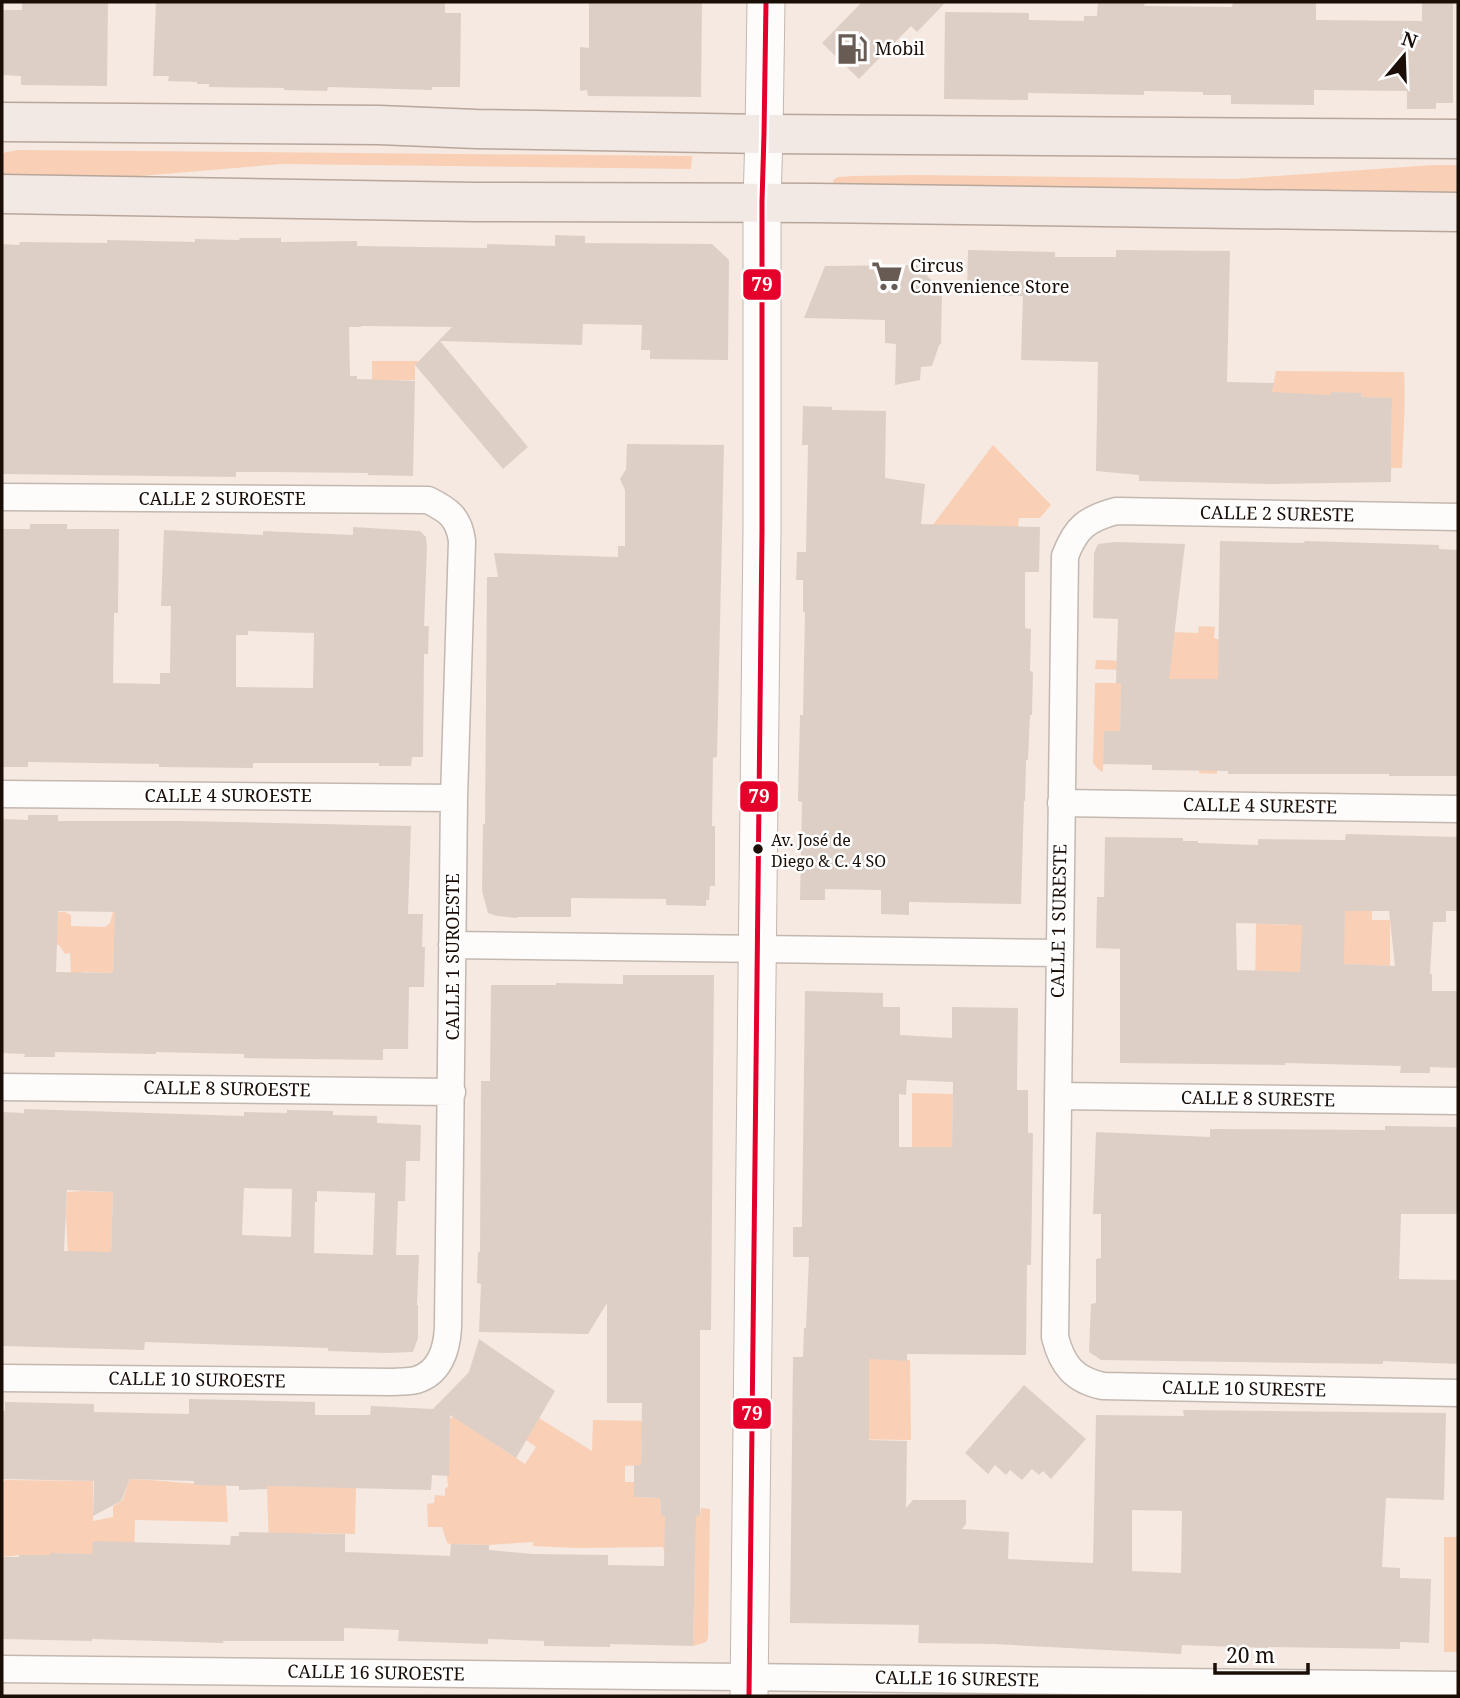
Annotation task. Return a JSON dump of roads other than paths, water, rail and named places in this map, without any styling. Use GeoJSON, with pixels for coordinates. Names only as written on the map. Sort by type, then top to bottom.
{"type":"FeatureCollection","features":[{"type":"Feature","properties":{"kind":"main road"},"geometry":{"type":"LineString","coordinates":[[749,1686],[766,2]]}},
{"type":"Feature","properties":{"kind":"main road"},"geometry":{"type":"LineString","coordinates":[[2,122],[380,125],[764,134],[1458,139]]}},
{"type":"Feature","properties":{"kind":"main road"},"geometry":{"type":"LineString","coordinates":[[2,194],[475,202],[762,202],[1458,212]]}},
{"type":"Feature","properties":{"kind":"street","name":"CALLE 2 SUROESTE"},"geometry":{"type":"LineString","coordinates":[[2,497],[428,500],[440,506]]}},
{"type":"Feature","properties":{"kind":"street","name":"CALLE 1 SUROESTE"},"geometry":{"type":"LineString","coordinates":[[393,1382],[416,1380],[440,1363],[446,1350],[448,1327],[454,798],[462,541],[460,528],[453,517],[440,506]]}},
{"type":"Feature","properties":{"kind":"street","name":"CALLE 2 SURESTE"},"geometry":{"type":"LineString","coordinates":[[1096,516],[1116,511],[1458,517]]}},
{"type":"Feature","properties":{"kind":"street","name":"CALLE 1 SURESTE"},"geometry":{"type":"LineString","coordinates":[[1055,1338],[1065,556],[1080,527],[1096,516]]}},
{"type":"Feature","properties":{"kind":"street","name":"CALLE 4 SUROESTE"},"geometry":{"type":"LineString","coordinates":[[2,794],[454,798]]}},
{"type":"Feature","properties":{"kind":"street","name":"CALLE 4 SURESTE"},"geometry":{"type":"LineString","coordinates":[[1061,803],[1458,809]]}},
{"type":"Feature","properties":{"kind":"street"},"geometry":{"type":"LineString","coordinates":[[452,945],[1059,953]]}},
{"type":"Feature","properties":{"kind":"street","name":"CALLE 8 SUROESTE"},"geometry":{"type":"LineString","coordinates":[[2,1087],[452,1092]]}},
{"type":"Feature","properties":{"kind":"street","name":"CALLE 8 SURESTE"},"geometry":{"type":"LineString","coordinates":[[1058,1096],[1458,1101]]}},
{"type":"Feature","properties":{"kind":"street","name":"CALLE 10 SURESTE"},"geometry":{"type":"LineString","coordinates":[[1055,1338],[1065,1365],[1088,1383],[1103,1386],[1458,1393]]}},
{"type":"Feature","properties":{"kind":"street","name":"CALLE 10 SUROESTE"},"geometry":{"type":"LineString","coordinates":[[2,1378],[393,1382]]}},
{"type":"Feature","properties":{"kind":"street","name":"CALLE 16 SUROESTE"},"geometry":{"type":"LineString","coordinates":[[2,1669],[749,1686]]}},
{"type":"Feature","properties":{"kind":"street","name":"CALLE 16 SURESTE"},"geometry":{"type":"LineString","coordinates":[[749,1686],[1458,1685]]}},
{"type":"Feature","properties":{"kind":"place","name":"Mobil"},"geometry":{"type":"Point","coordinates":[852,49]}},
{"type":"Feature","properties":{"kind":"place","name":"Circus Convenience Store"},"geometry":{"type":"Point","coordinates":[887,276]}},
{"type":"Feature","properties":{"kind":"place","name":"Av. José de Diego & C. 4 SO"},"geometry":{"type":"Point","coordinates":[758,849]}}]}
